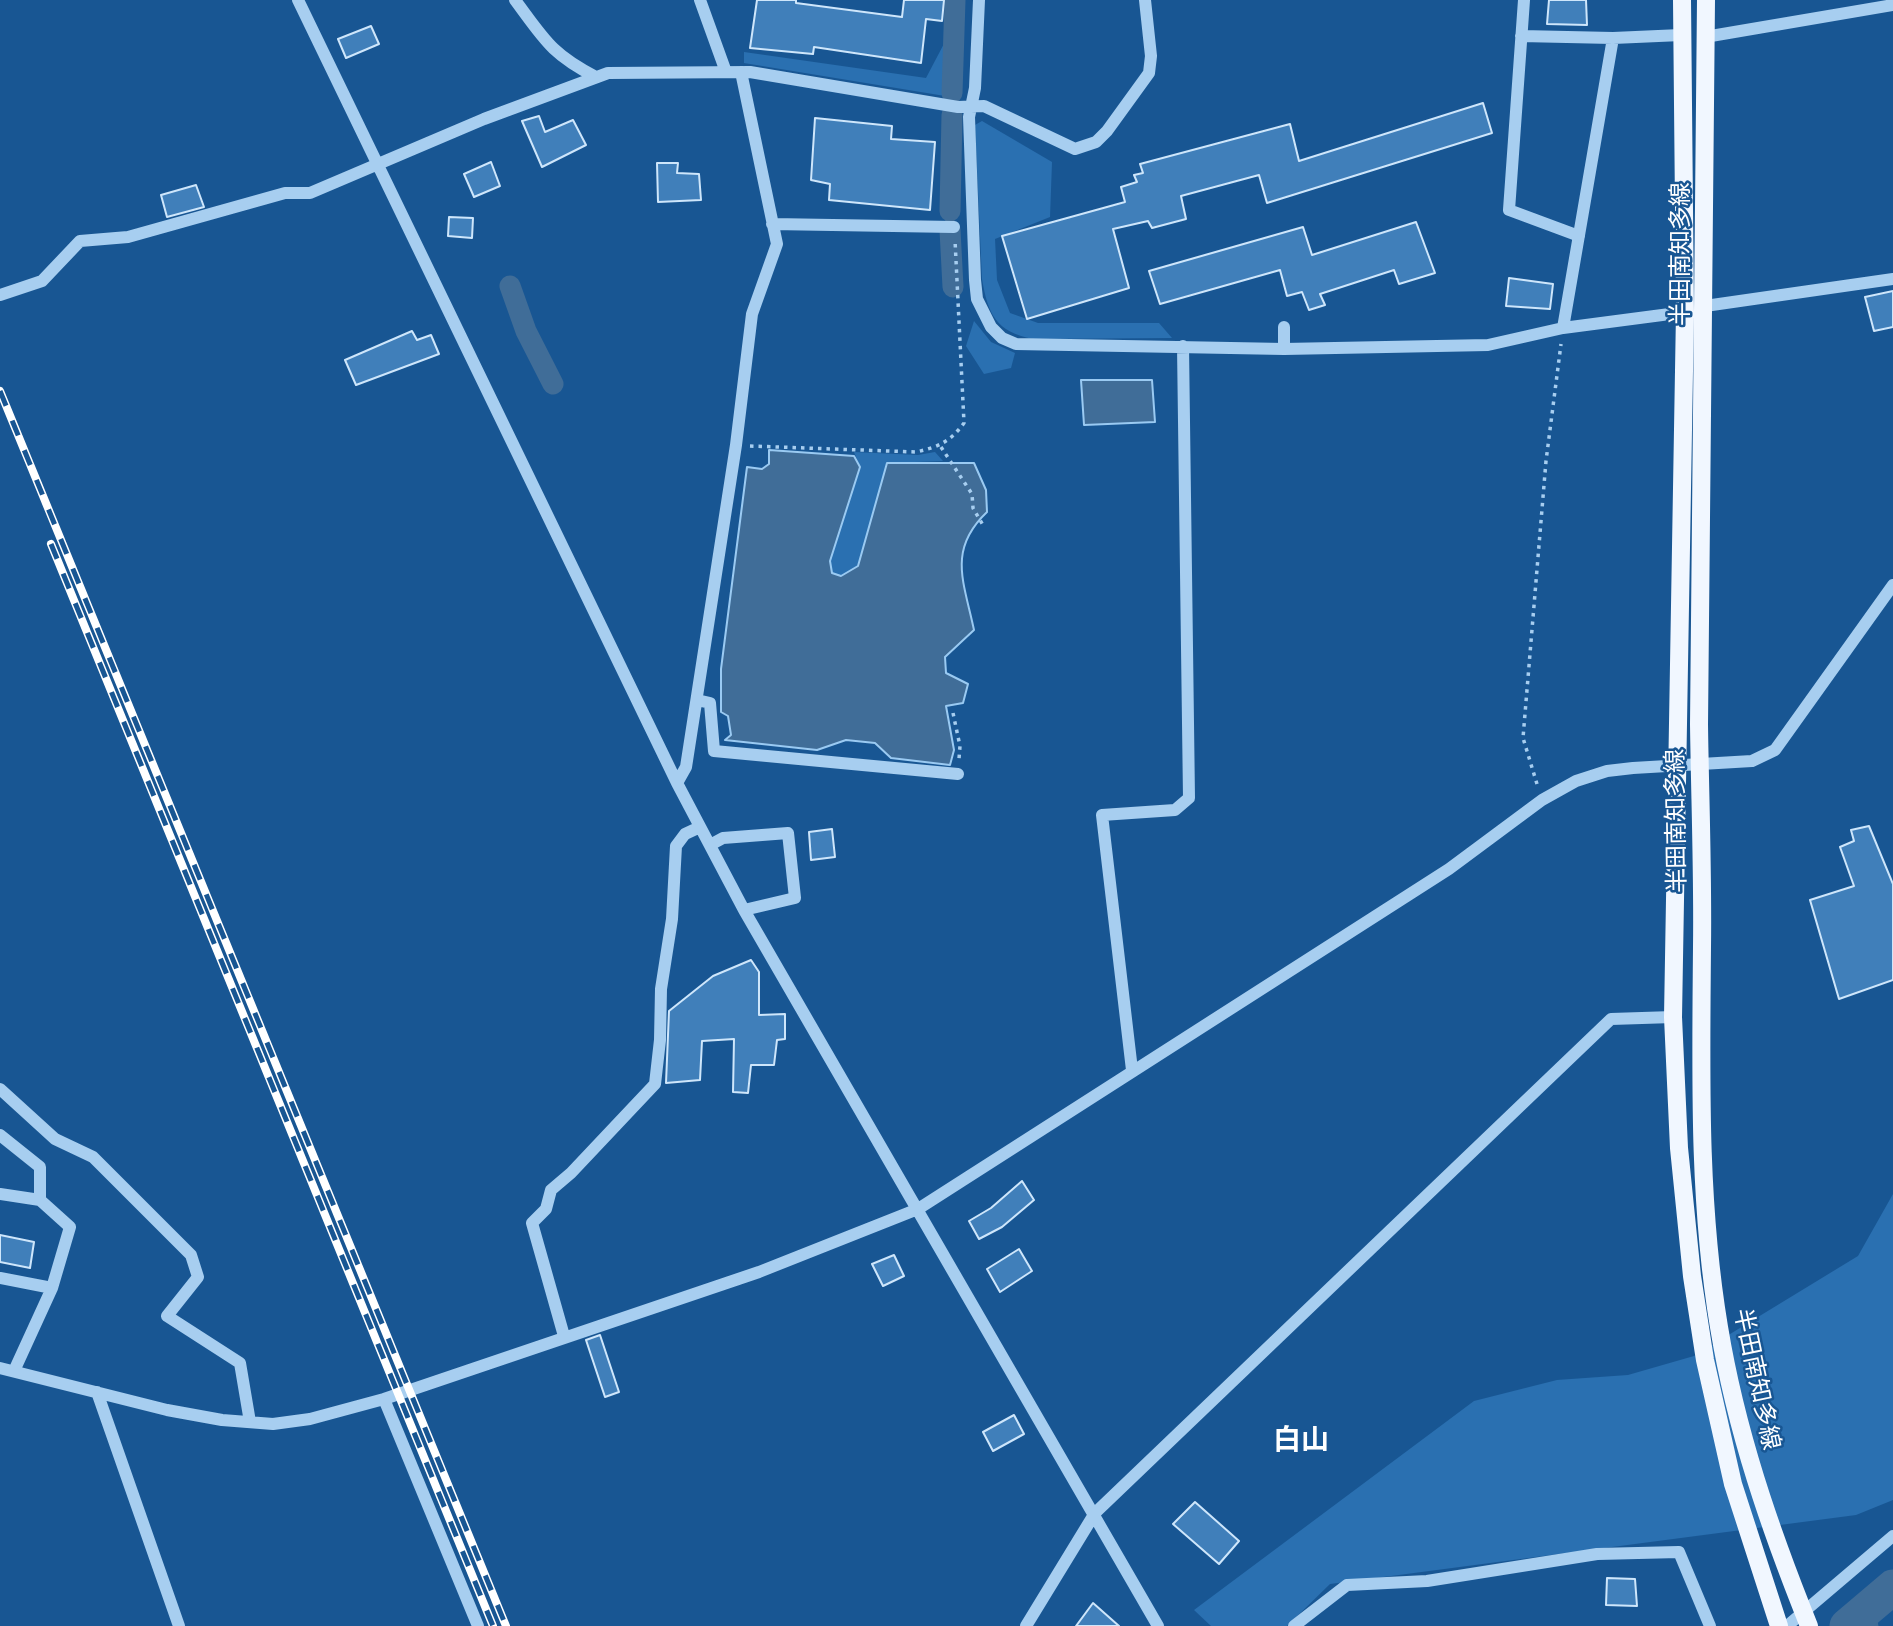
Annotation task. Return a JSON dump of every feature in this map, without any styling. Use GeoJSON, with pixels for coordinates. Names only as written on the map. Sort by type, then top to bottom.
{"type":"FeatureCollection","features":[{"type":"Feature","properties":{"kind":"main road","name":"半田南知多線"},"geometry":{"type":"LineString","coordinates":[[1682,0],[1685,312],[1673,1017],[1685,1211],[1705,1360],[1733,1484],[1779,1626]]}},
{"type":"Feature","properties":{"kind":"main road","name":"半田南知多線"},"geometry":{"type":"LineString","coordinates":[[1706,0],[1700,764],[1703,820],[1701,1130],[1711,1274],[1719,1329],[1763,1509],[1806,1619]]}},
{"type":"Feature","properties":{"kind":"street"},"geometry":{"type":"LineString","coordinates":[[299,0],[377,166],[700,827],[744,910],[1158,1626]]}},
{"type":"Feature","properties":{"kind":"street"},"geometry":{"type":"LineString","coordinates":[[515,0],[547,46],[571,64],[596,77]]}},
{"type":"Feature","properties":{"kind":"street"},"geometry":{"type":"LineString","coordinates":[[700,0],[726,72]]}},
{"type":"Feature","properties":{"kind":"street"},"geometry":{"type":"LineString","coordinates":[[979,0],[975,88],[969,107],[975,280],[977,299],[991,327],[1002,338],[1016,344],[1283,349],[1488,345],[1563,328],[1685,312]]}},
{"type":"Feature","properties":{"kind":"street"},"geometry":{"type":"LineString","coordinates":[[0,295],[42,281],[80,241],[128,237],[285,192],[310,193],[484,119],[608,73],[741,72],[969,107],[984,106],[1074,149],[1096,142],[1139,89],[1151,67],[1146,0]]}},
{"type":"Feature","properties":{"kind":"street"},"geometry":{"type":"LineString","coordinates":[[1524,0],[1509,210],[1579,236]]}},
{"type":"Feature","properties":{"kind":"street"},"geometry":{"type":"LineString","coordinates":[[1705,37],[1893,5]]}},
{"type":"Feature","properties":{"kind":"street"},"geometry":{"type":"LineString","coordinates":[[1521,36],[1613,38],[1681,35]]}},
{"type":"Feature","properties":{"kind":"street"},"geometry":{"type":"LineString","coordinates":[[1563,328],[1613,38]]}},
{"type":"Feature","properties":{"kind":"street"},"geometry":{"type":"LineString","coordinates":[[677,783],[686,767],[736,445],[752,314],[777,244],[741,72]]}},
{"type":"Feature","properties":{"kind":"street"},"geometry":{"type":"LineString","coordinates":[[772,224],[954,227]]}},
{"type":"Feature","properties":{"kind":"street"},"geometry":{"type":"LineString","coordinates":[[1705,306],[1893,279]]}},
{"type":"Feature","properties":{"kind":"street"},"geometry":{"type":"LineString","coordinates":[[1283,349],[1284,327]]}},
{"type":"Feature","properties":{"kind":"street"},"geometry":{"type":"LineString","coordinates":[[1132,1070],[1102,815],[1175,810],[1189,798],[1183,346]]}},
{"type":"Feature","properties":{"kind":"street"},"geometry":{"type":"LineString","coordinates":[[0,1368],[167,1410],[273,1424],[310,1419],[384,1399],[759,1272],[918,1209],[1449,869],[1542,800],[1576,781],[1607,771],[1752,761],[1774,750],[1893,585]]}},
{"type":"Feature","properties":{"kind":"street"},"geometry":{"type":"LineString","coordinates":[[696,700],[710,703],[714,751],[958,774]]}},
{"type":"Feature","properties":{"kind":"street"},"geometry":{"type":"LineString","coordinates":[[564,1336],[532,1223],[546,1209],[551,1190],[571,1173],[655,1084],[660,1040],[661,989],[672,919],[676,846],[685,834],[700,827]]}},
{"type":"Feature","properties":{"kind":"street"},"geometry":{"type":"LineString","coordinates":[[710,845],[723,838],[788,833],[795,898],[744,910]]}},
{"type":"Feature","properties":{"kind":"street"},"geometry":{"type":"LineString","coordinates":[[1026,1626],[1095,1513],[1611,1019],[1673,1017]]}},
{"type":"Feature","properties":{"kind":"street"},"geometry":{"type":"LineString","coordinates":[[0,1089],[55,1139],[93,1157],[191,1255],[198,1277],[167,1316],[240,1363],[250,1422]]}},
{"type":"Feature","properties":{"kind":"street"},"geometry":{"type":"LineString","coordinates":[[0,1135],[40,1167],[40,1200]]}},
{"type":"Feature","properties":{"kind":"street"},"geometry":{"type":"LineString","coordinates":[[0,1194],[40,1200],[70,1227],[52,1288],[14,1371]]}},
{"type":"Feature","properties":{"kind":"street"},"geometry":{"type":"LineString","coordinates":[[0,1278],[52,1288]]}},
{"type":"Feature","properties":{"kind":"street"},"geometry":{"type":"LineString","coordinates":[[97,1392],[179,1626]]}},
{"type":"Feature","properties":{"kind":"street"},"geometry":{"type":"LineString","coordinates":[[384,1399],[478,1626]]}},
{"type":"Feature","properties":{"kind":"street"},"geometry":{"type":"LineString","coordinates":[[1787,1626],[1806,1619],[1893,1536]]}},
{"type":"Feature","properties":{"kind":"street"},"geometry":{"type":"LineString","coordinates":[[1294,1626],[1348,1585],[1427,1581],[1597,1554],[1679,1552],[1710,1626]]}},
{"type":"Feature","properties":{"kind":"path"},"geometry":{"type":"LineString","coordinates":[[736,445],[916,452],[941,447],[964,423],[954,227]]}},
{"type":"Feature","properties":{"kind":"path"},"geometry":{"type":"LineString","coordinates":[[1542,800],[1523,738],[1546,461],[1563,328]]}},
{"type":"Feature","properties":{"kind":"path"},"geometry":{"type":"LineString","coordinates":[[941,447],[972,494],[973,508],[984,527]]}},
{"type":"Feature","properties":{"kind":"path"},"geometry":{"type":"LineString","coordinates":[[953,713],[960,746],[958,774]]}},
{"type":"Feature","properties":{"kind":"shaded area"},"geometry":{"type":"Polygon","coordinates":[[[947,38],[945,96],[744,63],[744,52],[926,78],[947,38]]]}},
{"type":"Feature","properties":{"kind":"shaded area"},"geometry":{"type":"Polygon","coordinates":[[[982,121],[1052,162],[1050,217],[995,239],[997,280],[1010,313],[1038,323],[1159,323],[1172,338],[1033,339],[1010,332],[996,320],[987,302],[982,279],[975,125],[982,121]]]}},
{"type":"Feature","properties":{"kind":"shaded area"},"geometry":{"type":"Polygon","coordinates":[[[974,321],[991,342],[1015,353],[1011,368],[984,374],[966,346],[974,321]]]}},
{"type":"Feature","properties":{"kind":"shaded area"},"geometry":{"type":"Polygon","coordinates":[[[1081,380],[1152,380],[1155,422],[1084,425],[1081,380]]]}},
{"type":"Feature","properties":{"kind":"shaded area"},"geometry":{"type":"Polygon","coordinates":[[[769,450],[854,456],[860,467],[830,561],[832,573],[841,576],[858,566],[887,463],[974,463],[986,490],[987,512],[975,526],[963,553],[963,582],[974,630],[945,657],[946,673],[968,684],[963,703],[946,706],[954,750],[950,765],[891,758],[875,743],[846,740],[817,750],[725,740],[731,735],[728,716],[721,712],[721,669],[747,467],[762,469],[769,464],[769,450]]]}},
{"type":"Feature","properties":{"kind":"shaded area"},"geometry":{"type":"Polygon","coordinates":[[[854,452],[918,455],[935,452],[943,461],[887,463],[858,566],[841,576],[832,573],[830,561],[860,467],[854,452]]]}},
{"type":"Feature","properties":{"kind":"shaded area"},"geometry":{"type":"Polygon","coordinates":[[[1893,1194],[1893,1500],[1856,1515],[1330,1584],[1287,1626],[1211,1626],[1194,1610],[1474,1401],[1557,1380],[1628,1375],[1694,1356],[1858,1256],[1893,1194]]]}},
{"type":"Feature","properties":{"kind":"building"},"geometry":{"type":"Polygon","coordinates":[[[757,0],[796,0],[796,3],[902,17],[904,0],[944,0],[942,21],[926,19],[921,63],[814,47],[813,54],[750,48],[757,0]]]}},
{"type":"Feature","properties":{"kind":"building"},"geometry":{"type":"Polygon","coordinates":[[[1549,0],[1586,0],[1587,25],[1547,24],[1549,0]]]}},
{"type":"Feature","properties":{"kind":"building"},"geometry":{"type":"Polygon","coordinates":[[[371,26],[379,44],[346,58],[338,39],[371,26]]]}},
{"type":"Feature","properties":{"kind":"building"},"geometry":{"type":"Polygon","coordinates":[[[1483,103],[1492,133],[1267,203],[1259,175],[1181,196],[1186,219],[1152,228],[1148,221],[1113,229],[1129,288],[1027,319],[1002,236],[1125,202],[1121,187],[1137,182],[1134,175],[1143,173],[1140,164],[1290,124],[1299,161],[1483,103]]]}},
{"type":"Feature","properties":{"kind":"building"},"geometry":{"type":"Polygon","coordinates":[[[539,116],[545,132],[573,120],[586,145],[542,167],[522,121],[539,116]]]}},
{"type":"Feature","properties":{"kind":"building"},"geometry":{"type":"Polygon","coordinates":[[[815,118],[892,126],[891,139],[935,142],[930,210],[829,200],[830,184],[811,180],[815,118]]]}},
{"type":"Feature","properties":{"kind":"building"},"geometry":{"type":"Polygon","coordinates":[[[491,162],[500,186],[474,197],[464,174],[491,162]]]}},
{"type":"Feature","properties":{"kind":"building"},"geometry":{"type":"Polygon","coordinates":[[[657,163],[678,163],[677,173],[699,174],[701,200],[658,202],[657,163]]]}},
{"type":"Feature","properties":{"kind":"building"},"geometry":{"type":"Polygon","coordinates":[[[196,185],[204,207],[167,217],[161,195],[196,185]]]}},
{"type":"Feature","properties":{"kind":"building"},"geometry":{"type":"Polygon","coordinates":[[[449,217],[473,218],[472,238],[448,236],[449,217]]]}},
{"type":"Feature","properties":{"kind":"building"},"geometry":{"type":"Polygon","coordinates":[[[1416,222],[1435,273],[1399,284],[1394,270],[1320,294],[1325,305],[1309,310],[1302,292],[1287,296],[1280,270],[1160,304],[1149,271],[1303,227],[1312,255],[1416,222]]]}},
{"type":"Feature","properties":{"kind":"building"},"geometry":{"type":"Polygon","coordinates":[[[1509,278],[1553,284],[1550,309],[1506,306],[1509,278]]]}},
{"type":"Feature","properties":{"kind":"building"},"geometry":{"type":"Polygon","coordinates":[[[1893,291],[1893,327],[1874,331],[1865,297],[1893,291]]]}},
{"type":"Feature","properties":{"kind":"building"},"geometry":{"type":"Polygon","coordinates":[[[412,331],[417,340],[431,335],[439,354],[356,385],[345,360],[412,331]]]}},
{"type":"Feature","properties":{"kind":"building"},"geometry":{"type":"Polygon","coordinates":[[[1869,826],[1893,884],[1893,980],[1839,999],[1810,900],[1854,886],[1840,847],[1854,841],[1851,830],[1869,826]]]}},
{"type":"Feature","properties":{"kind":"building"},"geometry":{"type":"Polygon","coordinates":[[[832,829],[835,857],[811,860],[809,832],[832,829]]]}},
{"type":"Feature","properties":{"kind":"building"},"geometry":{"type":"Polygon","coordinates":[[[751,960],[759,972],[759,1015],[785,1014],[785,1039],[777,1040],[774,1065],[751,1065],[748,1093],[733,1092],[734,1039],[702,1041],[700,1080],[666,1083],[669,1011],[713,976],[751,960]]]}},
{"type":"Feature","properties":{"kind":"building"},"geometry":{"type":"Polygon","coordinates":[[[1022,1181],[1034,1200],[1002,1227],[979,1239],[969,1221],[991,1208],[1022,1181]]]}},
{"type":"Feature","properties":{"kind":"building"},"geometry":{"type":"Polygon","coordinates":[[[0,1235],[34,1242],[30,1268],[0,1262],[0,1235]]]}},
{"type":"Feature","properties":{"kind":"building"},"geometry":{"type":"Polygon","coordinates":[[[1019,1249],[1032,1271],[1000,1292],[987,1269],[1019,1249]]]}},
{"type":"Feature","properties":{"kind":"building"},"geometry":{"type":"Polygon","coordinates":[[[894,1255],[904,1276],[883,1286],[872,1264],[894,1255]]]}},
{"type":"Feature","properties":{"kind":"building"},"geometry":{"type":"Polygon","coordinates":[[[600,1335],[619,1392],[605,1397],[586,1340],[600,1335]]]}},
{"type":"Feature","properties":{"kind":"building"},"geometry":{"type":"Polygon","coordinates":[[[1014,1415],[1024,1434],[993,1451],[983,1432],[1014,1415]]]}},
{"type":"Feature","properties":{"kind":"building"},"geometry":{"type":"Polygon","coordinates":[[[1195,1502],[1239,1541],[1219,1564],[1173,1524],[1195,1502]]]}},
{"type":"Feature","properties":{"kind":"building"},"geometry":{"type":"Polygon","coordinates":[[[1607,1578],[1635,1579],[1637,1606],[1606,1605],[1607,1578]]]}},
{"type":"Feature","properties":{"kind":"building"},"geometry":{"type":"Polygon","coordinates":[[[1093,1603],[1119,1626],[1076,1626],[1093,1603]]]}},
{"type":"Feature","properties":{"kind":"waterway"},"geometry":{"type":"LineString","coordinates":[[952,93],[955,0]]}},
{"type":"Feature","properties":{"kind":"waterway"},"geometry":{"type":"LineString","coordinates":[[950,211],[952,115]]}},
{"type":"Feature","properties":{"kind":"waterway"},"geometry":{"type":"LineString","coordinates":[[950,230],[953,287]]}},
{"type":"Feature","properties":{"kind":"waterway"},"geometry":{"type":"LineString","coordinates":[[510,286],[526,331],[553,384]]}},
{"type":"Feature","properties":{"kind":"waterway"},"geometry":{"type":"LineString","coordinates":[[1847,1626],[1893,1587]]}},
{"type":"Feature","properties":{"kind":"waterway"},"geometry":{"type":"LineString","coordinates":[[1859,1616],[1868,1626]]}},
{"type":"Feature","properties":{"kind":"railway"},"geometry":{"type":"LineString","coordinates":[[0,391],[506,1626]]}},
{"type":"Feature","properties":{"kind":"railway"},"geometry":{"type":"LineString","coordinates":[[51,544],[493,1626]]}},
{"type":"Feature","properties":{"kind":"district","name":"白山"},"geometry":{"type":"Point","coordinates":[1301,1440]}}]}
